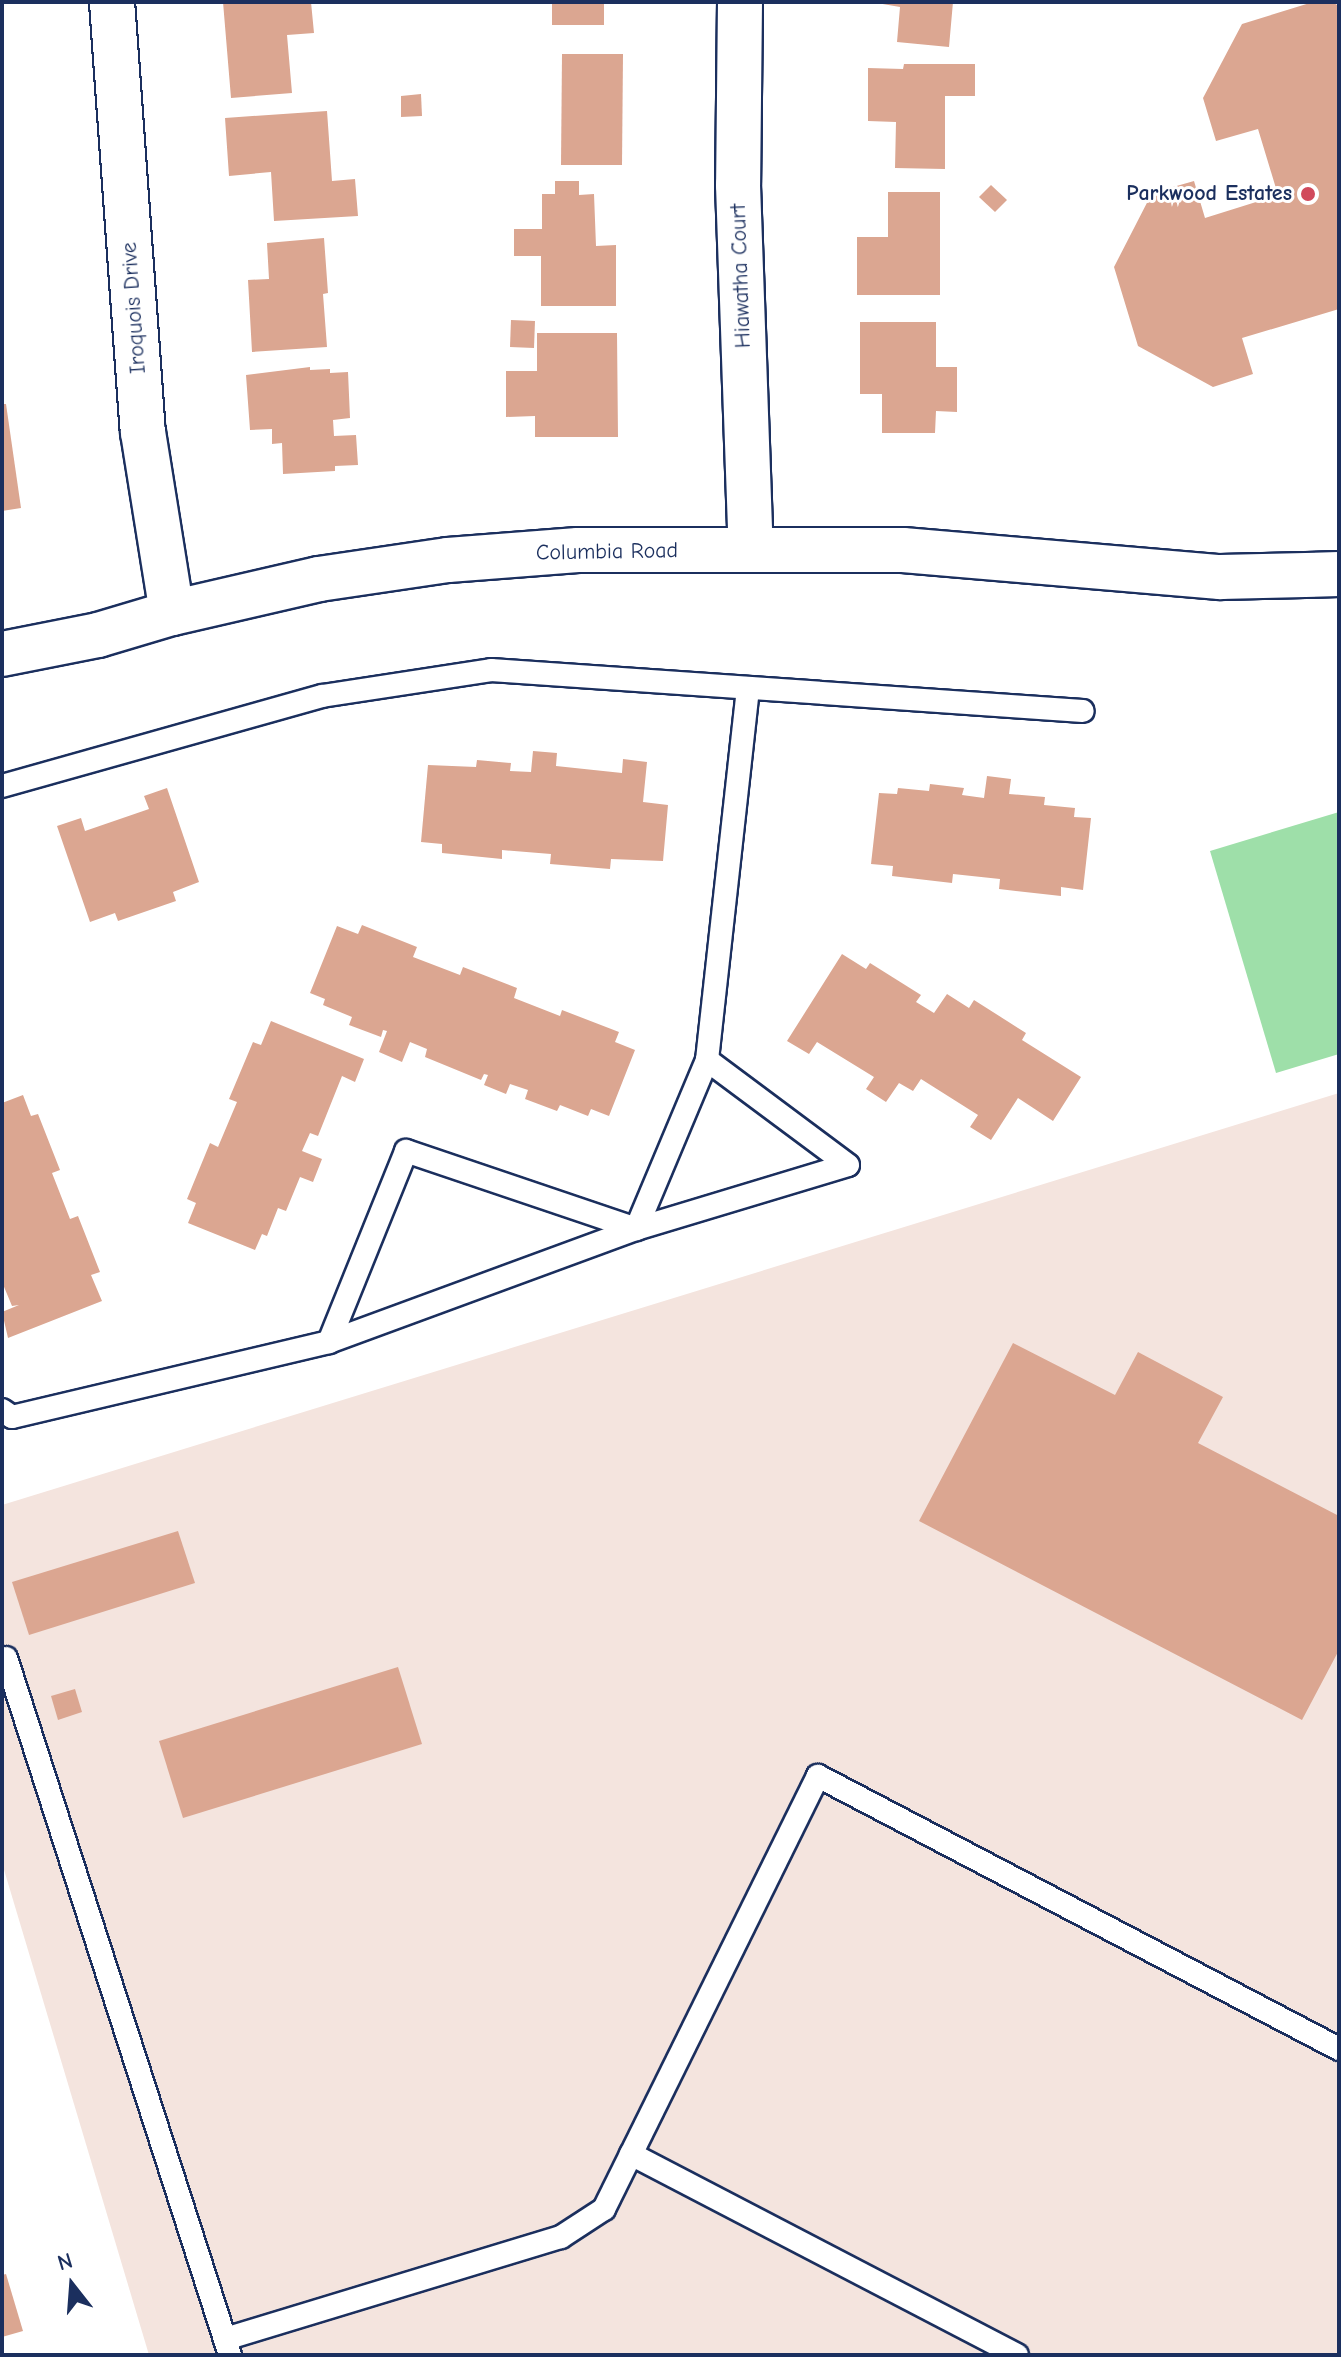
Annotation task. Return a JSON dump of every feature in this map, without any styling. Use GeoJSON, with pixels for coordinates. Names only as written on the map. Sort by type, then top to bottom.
{"type":"FeatureCollection","features":[{"type":"Feature","properties":{"kind":"street","name":"Iroquois Drive"},"geometry":{"type":"LineString","coordinates":[[112,2],[143,432],[172,613]]}},
{"type":"Feature","properties":{"kind":"street","name":"Hiawatha Court"},"geometry":{"type":"LineString","coordinates":[[740,2],[738,185],[751,550]]}},
{"type":"Feature","properties":{"kind":"street","name":"Columbia Road"},"geometry":{"type":"LineString","coordinates":[[2,654],[98,635],[172,613],[319,579],[448,560],[578,550],[903,550],[1220,577],[1339,600]]}},
{"type":"Feature","properties":{"kind":"street","name":"Columbia Road"},"geometry":{"type":"LineString","coordinates":[[1220,577],[1339,574]]}},
{"type":"Feature","properties":{"kind":"lane"},"geometry":{"type":"LineString","coordinates":[[2,786],[322,696],[491,670],[1083,711]]}},
{"type":"Feature","properties":{"kind":"lane"},"geometry":{"type":"LineString","coordinates":[[636,1229],[707,1060],[748,688]]}},
{"type":"Feature","properties":{"kind":"lane"},"geometry":{"type":"LineString","coordinates":[[2,1410],[12,1417],[329,1342],[636,1229],[848,1165],[707,1060]]}},
{"type":"Feature","properties":{"kind":"lane"},"geometry":{"type":"LineString","coordinates":[[329,1342],[406,1151],[636,1229]]}},
{"type":"Feature","properties":{"kind":"lane"},"geometry":{"type":"LineString","coordinates":[[6,1658],[227,2347],[561,2237],[604,2209],[818,1776],[1339,2049]]}},
{"type":"Feature","properties":{"kind":"lane"},"geometry":{"type":"LineString","coordinates":[[631,2154],[1017,2355]]}},
{"type":"Feature","properties":{"kind":"shaded area"},"geometry":{"type":"Polygon","coordinates":[[[1339,1093],[1339,2355],[149,2355],[2,1863],[2,1505],[1339,1093]]]}},
{"type":"Feature","properties":{"kind":"green space"},"geometry":{"type":"Polygon","coordinates":[[[1339,812],[1339,1054],[1276,1073],[1210,851],[1339,812]]]}},
{"type":"Feature","properties":{"kind":"building"},"geometry":{"type":"Polygon","coordinates":[[[223,2],[311,2],[314,33],[287,35],[292,93],[231,98],[223,2]]]}},
{"type":"Feature","properties":{"kind":"building"},"geometry":{"type":"Polygon","coordinates":[[[552,2],[604,2],[604,25],[552,25],[552,2]]]}},
{"type":"Feature","properties":{"kind":"building"},"geometry":{"type":"Polygon","coordinates":[[[871,2],[953,2],[949,47],[897,42],[900,7],[871,2]]]}},
{"type":"Feature","properties":{"kind":"building","name":"Parkwood Estates"},"geometry":{"type":"Polygon","coordinates":[[[1313,2],[1332,2],[1339,6],[1339,309],[1242,338],[1253,374],[1213,387],[1138,346],[1114,267],[1152,193],[1194,181],[1205,218],[1278,195],[1258,129],[1216,141],[1203,98],[1242,24],[1313,2]]]}},
{"type":"Feature","properties":{"kind":"building"},"geometry":{"type":"Polygon","coordinates":[[[562,54],[623,54],[622,165],[561,165],[562,54]]]}},
{"type":"Feature","properties":{"kind":"building"},"geometry":{"type":"Polygon","coordinates":[[[904,64],[975,64],[975,96],[945,96],[945,169],[895,168],[896,122],[868,121],[868,68],[903,69],[904,64]]]}},
{"type":"Feature","properties":{"kind":"building"},"geometry":{"type":"Polygon","coordinates":[[[421,94],[422,116],[401,117],[401,96],[421,94]]]}},
{"type":"Feature","properties":{"kind":"building"},"geometry":{"type":"Polygon","coordinates":[[[327,111],[332,181],[355,179],[358,216],[274,221],[271,172],[229,176],[225,118],[327,111]]]}},
{"type":"Feature","properties":{"kind":"building"},"geometry":{"type":"Polygon","coordinates":[[[555,181],[579,181],[579,195],[594,194],[596,246],[616,245],[616,306],[541,306],[541,256],[514,256],[514,229],[542,229],[542,194],[555,194],[555,181]]]}},
{"type":"Feature","properties":{"kind":"building"},"geometry":{"type":"Polygon","coordinates":[[[991,185],[1007,200],[995,212],[979,197],[991,185]]]}},
{"type":"Feature","properties":{"kind":"building"},"geometry":{"type":"Polygon","coordinates":[[[888,192],[940,192],[940,295],[857,295],[857,237],[888,237],[888,192]]]}},
{"type":"Feature","properties":{"kind":"building"},"geometry":{"type":"Polygon","coordinates":[[[324,238],[328,293],[323,294],[327,347],[252,352],[248,280],[269,279],[267,243],[324,238]]]}},
{"type":"Feature","properties":{"kind":"building"},"geometry":{"type":"Polygon","coordinates":[[[511,320],[535,321],[534,348],[510,347],[511,320]]]}},
{"type":"Feature","properties":{"kind":"building"},"geometry":{"type":"Polygon","coordinates":[[[860,322],[936,322],[936,367],[957,367],[957,412],[936,411],[935,433],[882,433],[882,394],[860,394],[860,322]]]}},
{"type":"Feature","properties":{"kind":"building"},"geometry":{"type":"Polygon","coordinates":[[[537,333],[617,333],[618,437],[535,437],[535,416],[506,417],[506,371],[537,371],[537,333]]]}},
{"type":"Feature","properties":{"kind":"building"},"geometry":{"type":"Polygon","coordinates":[[[310,367],[310,370],[330,369],[330,373],[348,372],[350,418],[333,420],[334,436],[356,435],[358,465],[335,466],[335,471],[283,474],[282,443],[272,444],[272,429],[250,430],[246,375],[310,367]]]}},
{"type":"Feature","properties":{"kind":"building"},"geometry":{"type":"Polygon","coordinates":[[[2,404],[6,404],[21,508],[2,511],[2,404]]]}},
{"type":"Feature","properties":{"kind":"building"},"geometry":{"type":"Polygon","coordinates":[[[533,751],[557,753],[556,766],[622,773],[623,759],[647,762],[643,802],[668,805],[663,861],[611,859],[610,869],[550,864],[551,854],[502,850],[502,859],[442,853],[442,844],[421,842],[428,765],[476,767],[477,760],[511,763],[510,771],[531,772],[533,751]]]}},
{"type":"Feature","properties":{"kind":"building"},"geometry":{"type":"Polygon","coordinates":[[[987,776],[1011,779],[1009,794],[1045,797],[1044,805],[1075,808],[1074,817],[1091,818],[1083,890],[1061,887],[1061,896],[999,889],[1000,879],[953,874],[952,883],[892,876],[893,866],[871,864],[879,793],[897,794],[898,788],[929,791],[930,784],[964,788],[962,795],[984,798],[987,776]]]}},
{"type":"Feature","properties":{"kind":"building"},"geometry":{"type":"Polygon","coordinates":[[[167,788],[199,882],[173,892],[176,901],[118,921],[115,913],[90,922],[57,826],[81,818],[85,831],[149,809],[144,796],[167,788]]]}},
{"type":"Feature","properties":{"kind":"building"},"geometry":{"type":"Polygon","coordinates":[[[362,925],[417,947],[413,957],[460,975],[463,967],[517,988],[514,998],[560,1016],[562,1010],[619,1032],[615,1042],[635,1050],[609,1116],[591,1109],[588,1116],[560,1105],[557,1111],[525,1099],[528,1090],[510,1084],[506,1094],[484,1085],[488,1075],[484,1074],[481,1080],[425,1057],[427,1049],[410,1042],[402,1062],[379,1052],[387,1031],[383,1030],[381,1037],[349,1025],[352,1017],[323,1005],[325,999],[310,993],[337,926],[358,934],[362,925]]]}},
{"type":"Feature","properties":{"kind":"building"},"geometry":{"type":"Polygon","coordinates":[[[842,954],[866,969],[870,963],[921,995],[916,1002],[934,1013],[947,994],[969,1008],[974,1000],[1026,1033],[1022,1040],[1081,1077],[1053,1121],[1018,1098],[991,1140],[970,1127],[978,1115],[921,1079],[913,1091],[899,1083],[886,1102],[866,1089],[874,1077],[817,1042],[809,1054],[787,1041],[842,954]]]}},
{"type":"Feature","properties":{"kind":"building"},"geometry":{"type":"Polygon","coordinates":[[[271,1021],[364,1059],[355,1082],[342,1076],[318,1136],[310,1133],[302,1151],[322,1159],[313,1182],[300,1177],[286,1211],[278,1208],[267,1236],[262,1234],[255,1250],[188,1223],[196,1203],[187,1199],[210,1143],[218,1147],[237,1102],[229,1099],[253,1042],[261,1045],[271,1021]]]}},
{"type":"Feature","properties":{"kind":"building"},"geometry":{"type":"Polygon","coordinates":[[[23,1095],[31,1116],[38,1114],[60,1170],[52,1173],[70,1219],[78,1216],[100,1272],[91,1275],[102,1301],[8,1338],[2,1312],[19,1305],[12,1306],[2,1282],[2,1103],[23,1095]]]}},
{"type":"Feature","properties":{"kind":"building"},"geometry":{"type":"Polygon","coordinates":[[[1013,1343],[1115,1395],[1138,1352],[1223,1397],[1198,1443],[1339,1516],[1339,1650],[1302,1720],[919,1521],[1013,1343]]]}},
{"type":"Feature","properties":{"kind":"building"},"geometry":{"type":"Polygon","coordinates":[[[178,1531],[195,1583],[29,1635],[12,1582],[178,1531]]]}},
{"type":"Feature","properties":{"kind":"building"},"geometry":{"type":"Polygon","coordinates":[[[398,1667],[422,1744],[183,1818],[159,1741],[398,1667]]]}},
{"type":"Feature","properties":{"kind":"building"},"geometry":{"type":"Polygon","coordinates":[[[75,1689],[82,1712],[58,1720],[51,1696],[75,1689]]]}},
{"type":"Feature","properties":{"kind":"building"},"geometry":{"type":"Polygon","coordinates":[[[6,2274],[23,2331],[2,2337],[2,2275],[6,2274]]]}},
{"type":"Feature","properties":{"kind":"place","name":"Parkwood Estates"},"geometry":{"type":"Point","coordinates":[1308,194]}}]}
